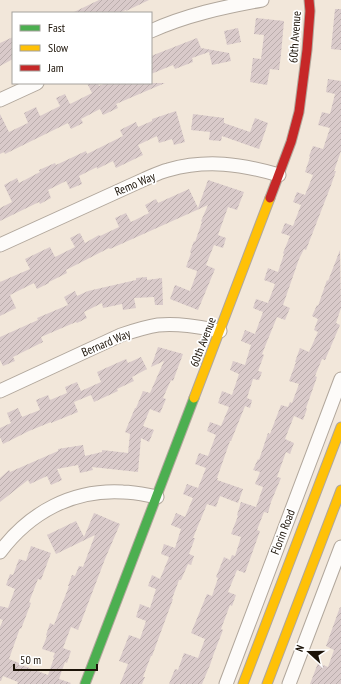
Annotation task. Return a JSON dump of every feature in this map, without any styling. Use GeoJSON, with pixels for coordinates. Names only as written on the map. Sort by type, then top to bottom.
{"type":"FeatureCollection","features":[{"type":"Feature","properties":{"kind":"street"},"geometry":{"type":"LineString","coordinates":[[152,31],[216,9],[262,0]]}},
{"type":"Feature","properties":{"kind":"street","name":"60th Avenue"},"geometry":{"type":"LineString","coordinates":[[85,684],[291,142],[299,112],[307,50],[310,11],[309,0]]}},
{"type":"Feature","properties":{"kind":"street"},"geometry":{"type":"LineString","coordinates":[[0,100],[34,84]]}},
{"type":"Feature","properties":{"kind":"street","name":"Remo Way"},"geometry":{"type":"LineString","coordinates":[[0,245],[168,170],[192,165],[226,164],[252,168],[279,175]]}},
{"type":"Feature","properties":{"kind":"street","name":"Bernard Way"},"geometry":{"type":"LineString","coordinates":[[0,391],[121,335],[140,328],[178,324],[198,326],[220,331]]}},
{"type":"Feature","properties":{"kind":"street","name":"Florin Road"},"geometry":{"type":"LineString","coordinates":[[226,684],[341,379]]}},
{"type":"Feature","properties":{"kind":"street","name":"Florin Road"},"geometry":{"type":"LineString","coordinates":[[243,684],[341,427]]}},
{"type":"Feature","properties":{"kind":"street"},"geometry":{"type":"LineString","coordinates":[[267,684],[341,490]]}},
{"type":"Feature","properties":{"kind":"street"},"geometry":{"type":"LineString","coordinates":[[0,552],[9,540],[24,525],[42,512],[59,503],[80,496],[101,492],[123,492],[156,497]]}},
{"type":"Feature","properties":{"kind":"street"},"geometry":{"type":"LineString","coordinates":[[289,684],[341,547]]}},
{"type":"Feature","properties":{"kind":"building"},"geometry":{"type":"Polygon","coordinates":[[[99,0],[149,0],[121,12],[74,12],[99,0]]]}},
{"type":"Feature","properties":{"kind":"building"},"geometry":{"type":"Polygon","coordinates":[[[335,9],[341,9],[341,50],[331,49],[335,9]]]}},
{"type":"Feature","properties":{"kind":"building"},"geometry":{"type":"Polygon","coordinates":[[[256,18],[284,21],[279,70],[270,69],[267,85],[250,82],[253,58],[261,59],[264,35],[254,34],[256,18]]]}},
{"type":"Feature","properties":{"kind":"building"},"geometry":{"type":"Polygon","coordinates":[[[238,28],[241,42],[227,45],[224,31],[238,28]]]}},
{"type":"Feature","properties":{"kind":"building"},"geometry":{"type":"Polygon","coordinates":[[[12,37],[12,60],[0,66],[0,43],[12,37]]]}},
{"type":"Feature","properties":{"kind":"building"},"geometry":{"type":"Polygon","coordinates":[[[197,38],[201,48],[229,53],[231,61],[212,65],[209,52],[192,58],[193,62],[175,69],[173,65],[152,74],[152,56],[197,38]]]}},
{"type":"Feature","properties":{"kind":"building"},"geometry":{"type":"Polygon","coordinates":[[[328,79],[341,81],[341,151],[334,171],[336,171],[306,250],[304,249],[299,259],[283,305],[290,308],[285,320],[277,317],[262,354],[264,355],[258,371],[262,372],[259,380],[253,379],[247,398],[252,400],[250,408],[245,406],[230,441],[217,478],[217,480],[243,489],[238,503],[220,496],[216,507],[207,504],[193,538],[195,538],[189,554],[194,556],[191,565],[188,564],[181,580],[179,580],[143,677],[145,677],[142,684],[120,684],[128,664],[119,661],[129,635],[140,639],[146,621],[136,617],[140,604],[150,608],[156,589],[148,586],[152,575],[160,579],[169,557],[161,554],[164,544],[175,548],[181,529],[171,525],[176,513],[185,517],[193,498],[183,494],[187,484],[198,488],[206,468],[195,464],[199,453],[208,456],[216,435],[207,431],[210,422],[221,426],[229,407],[218,403],[222,391],[232,395],[239,374],[230,370],[233,361],[245,365],[251,345],[241,341],[245,330],[255,334],[263,312],[253,308],[256,299],[268,303],[275,284],[264,280],[268,268],[278,272],[284,254],[283,253],[290,236],[281,233],[285,223],[293,226],[301,205],[293,202],[297,192],[305,195],[313,175],[305,172],[310,157],[309,156],[313,146],[323,149],[330,128],[318,125],[322,112],[330,114],[335,94],[326,92],[328,79]]]}},
{"type":"Feature","properties":{"kind":"building"},"geometry":{"type":"Polygon","coordinates":[[[165,83],[116,104],[118,108],[103,115],[100,109],[81,119],[83,123],[71,129],[68,123],[5,154],[4,152],[0,154],[0,114],[9,132],[28,123],[24,113],[36,107],[40,116],[60,106],[56,98],[65,94],[70,104],[92,93],[88,84],[98,84],[99,86],[104,84],[165,83]]]}},
{"type":"Feature","properties":{"kind":"building"},"geometry":{"type":"Polygon","coordinates":[[[176,111],[185,142],[174,145],[172,139],[159,143],[157,136],[138,145],[143,155],[116,168],[113,161],[97,169],[97,167],[79,176],[82,184],[70,189],[66,181],[48,190],[51,198],[40,204],[39,202],[0,221],[0,208],[12,202],[4,185],[17,178],[19,183],[40,172],[39,170],[55,163],[56,165],[86,151],[87,154],[123,136],[120,130],[136,122],[138,127],[152,121],[152,119],[176,111]]]}},
{"type":"Feature","properties":{"kind":"building"},"geometry":{"type":"Polygon","coordinates":[[[193,114],[224,118],[224,123],[250,132],[255,118],[268,123],[259,149],[222,136],[221,141],[209,140],[210,132],[191,130],[193,114]]]}},
{"type":"Feature","properties":{"kind":"building"},"geometry":{"type":"Polygon","coordinates":[[[208,180],[244,192],[237,210],[228,207],[218,235],[226,238],[223,248],[214,245],[206,265],[215,269],[198,310],[170,299],[175,285],[190,291],[197,271],[186,267],[191,253],[190,252],[202,222],[201,221],[208,205],[110,249],[109,248],[66,270],[67,273],[37,289],[34,283],[10,295],[16,308],[0,316],[0,282],[30,269],[25,259],[50,247],[55,257],[75,247],[70,238],[80,233],[85,243],[99,235],[100,236],[119,227],[115,218],[126,213],[131,222],[149,213],[145,205],[156,199],[158,203],[189,189],[198,208],[208,180]]]}},
{"type":"Feature","properties":{"kind":"building"},"geometry":{"type":"Polygon","coordinates":[[[340,250],[341,308],[336,323],[340,325],[325,360],[322,359],[315,376],[317,377],[303,420],[294,416],[285,439],[294,443],[290,454],[286,452],[277,477],[281,478],[268,513],[264,512],[257,530],[260,531],[245,573],[237,570],[228,592],[236,595],[232,606],[230,605],[221,629],[223,630],[210,665],[202,684],[169,684],[175,669],[178,670],[184,653],[198,658],[205,639],[191,633],[207,594],[212,596],[218,578],[216,577],[224,557],[230,560],[232,555],[235,556],[241,537],[231,534],[238,516],[241,502],[256,507],[263,487],[255,484],[260,472],[253,470],[258,459],[259,460],[268,433],[270,434],[281,405],[288,407],[290,402],[292,403],[299,384],[289,381],[300,348],[309,352],[318,332],[314,330],[318,319],[312,316],[317,305],[318,306],[340,250]]]}},
{"type":"Feature","properties":{"kind":"building"},"geometry":{"type":"Polygon","coordinates":[[[147,277],[147,280],[162,278],[163,305],[155,305],[154,297],[134,298],[136,308],[123,310],[122,304],[103,308],[102,303],[84,312],[87,318],[41,337],[43,342],[13,357],[15,361],[3,366],[0,360],[0,337],[38,320],[37,318],[68,305],[64,297],[75,291],[77,296],[88,291],[136,280],[136,278],[147,277]]]}},
{"type":"Feature","properties":{"kind":"building"},"geometry":{"type":"Polygon","coordinates":[[[158,347],[183,354],[173,381],[171,380],[163,398],[166,399],[160,413],[150,409],[143,426],[154,430],[149,442],[141,438],[138,472],[92,467],[93,470],[80,473],[78,465],[57,469],[62,480],[51,485],[47,476],[30,484],[28,480],[0,502],[0,478],[9,470],[10,472],[58,451],[58,449],[83,445],[85,456],[102,452],[102,450],[128,453],[130,434],[125,432],[143,391],[150,393],[164,361],[151,367],[158,347]]]}},
{"type":"Feature","properties":{"kind":"building"},"geometry":{"type":"Polygon","coordinates":[[[141,357],[147,369],[132,377],[134,381],[117,389],[118,391],[94,402],[91,395],[74,402],[78,412],[29,431],[3,444],[0,437],[0,428],[11,423],[7,413],[18,408],[22,417],[40,410],[36,400],[48,395],[50,400],[67,393],[65,387],[77,382],[81,391],[101,382],[97,372],[126,359],[128,363],[141,357]]]}},
{"type":"Feature","properties":{"kind":"building"},"geometry":{"type":"Polygon","coordinates":[[[94,513],[120,524],[78,630],[71,627],[63,648],[71,651],[59,679],[71,683],[17,684],[18,682],[3,676],[0,681],[0,627],[3,620],[0,619],[0,606],[8,608],[15,589],[6,585],[10,574],[13,575],[19,559],[26,561],[31,546],[51,553],[41,580],[38,579],[29,602],[31,603],[9,659],[48,675],[55,653],[42,649],[50,623],[54,625],[72,575],[75,576],[79,566],[83,567],[95,535],[56,554],[47,535],[76,521],[84,537],[94,513]]]}},
{"type":"Feature","properties":{"kind":"building"},"geometry":{"type":"Polygon","coordinates":[[[340,607],[341,684],[310,684],[318,663],[328,667],[334,650],[326,646],[340,607]]]}},
{"type":"Feature","properties":{"kind":"traffic: fast"},"geometry":{"type":"LineString","coordinates":[[85,684],[194,398]]}},
{"type":"Feature","properties":{"kind":"traffic: slow"},"geometry":{"type":"LineString","coordinates":[[194,398],[270,198]]}},
{"type":"Feature","properties":{"kind":"traffic: slow"},"geometry":{"type":"LineString","coordinates":[[243,684],[341,427]]}},
{"type":"Feature","properties":{"kind":"traffic: slow"},"geometry":{"type":"LineString","coordinates":[[267,684],[341,490]]}},
{"type":"Feature","properties":{"kind":"traffic: jam"},"geometry":{"type":"LineString","coordinates":[[270,198],[291,142],[299,112],[307,50],[310,11],[309,0]]}}]}
